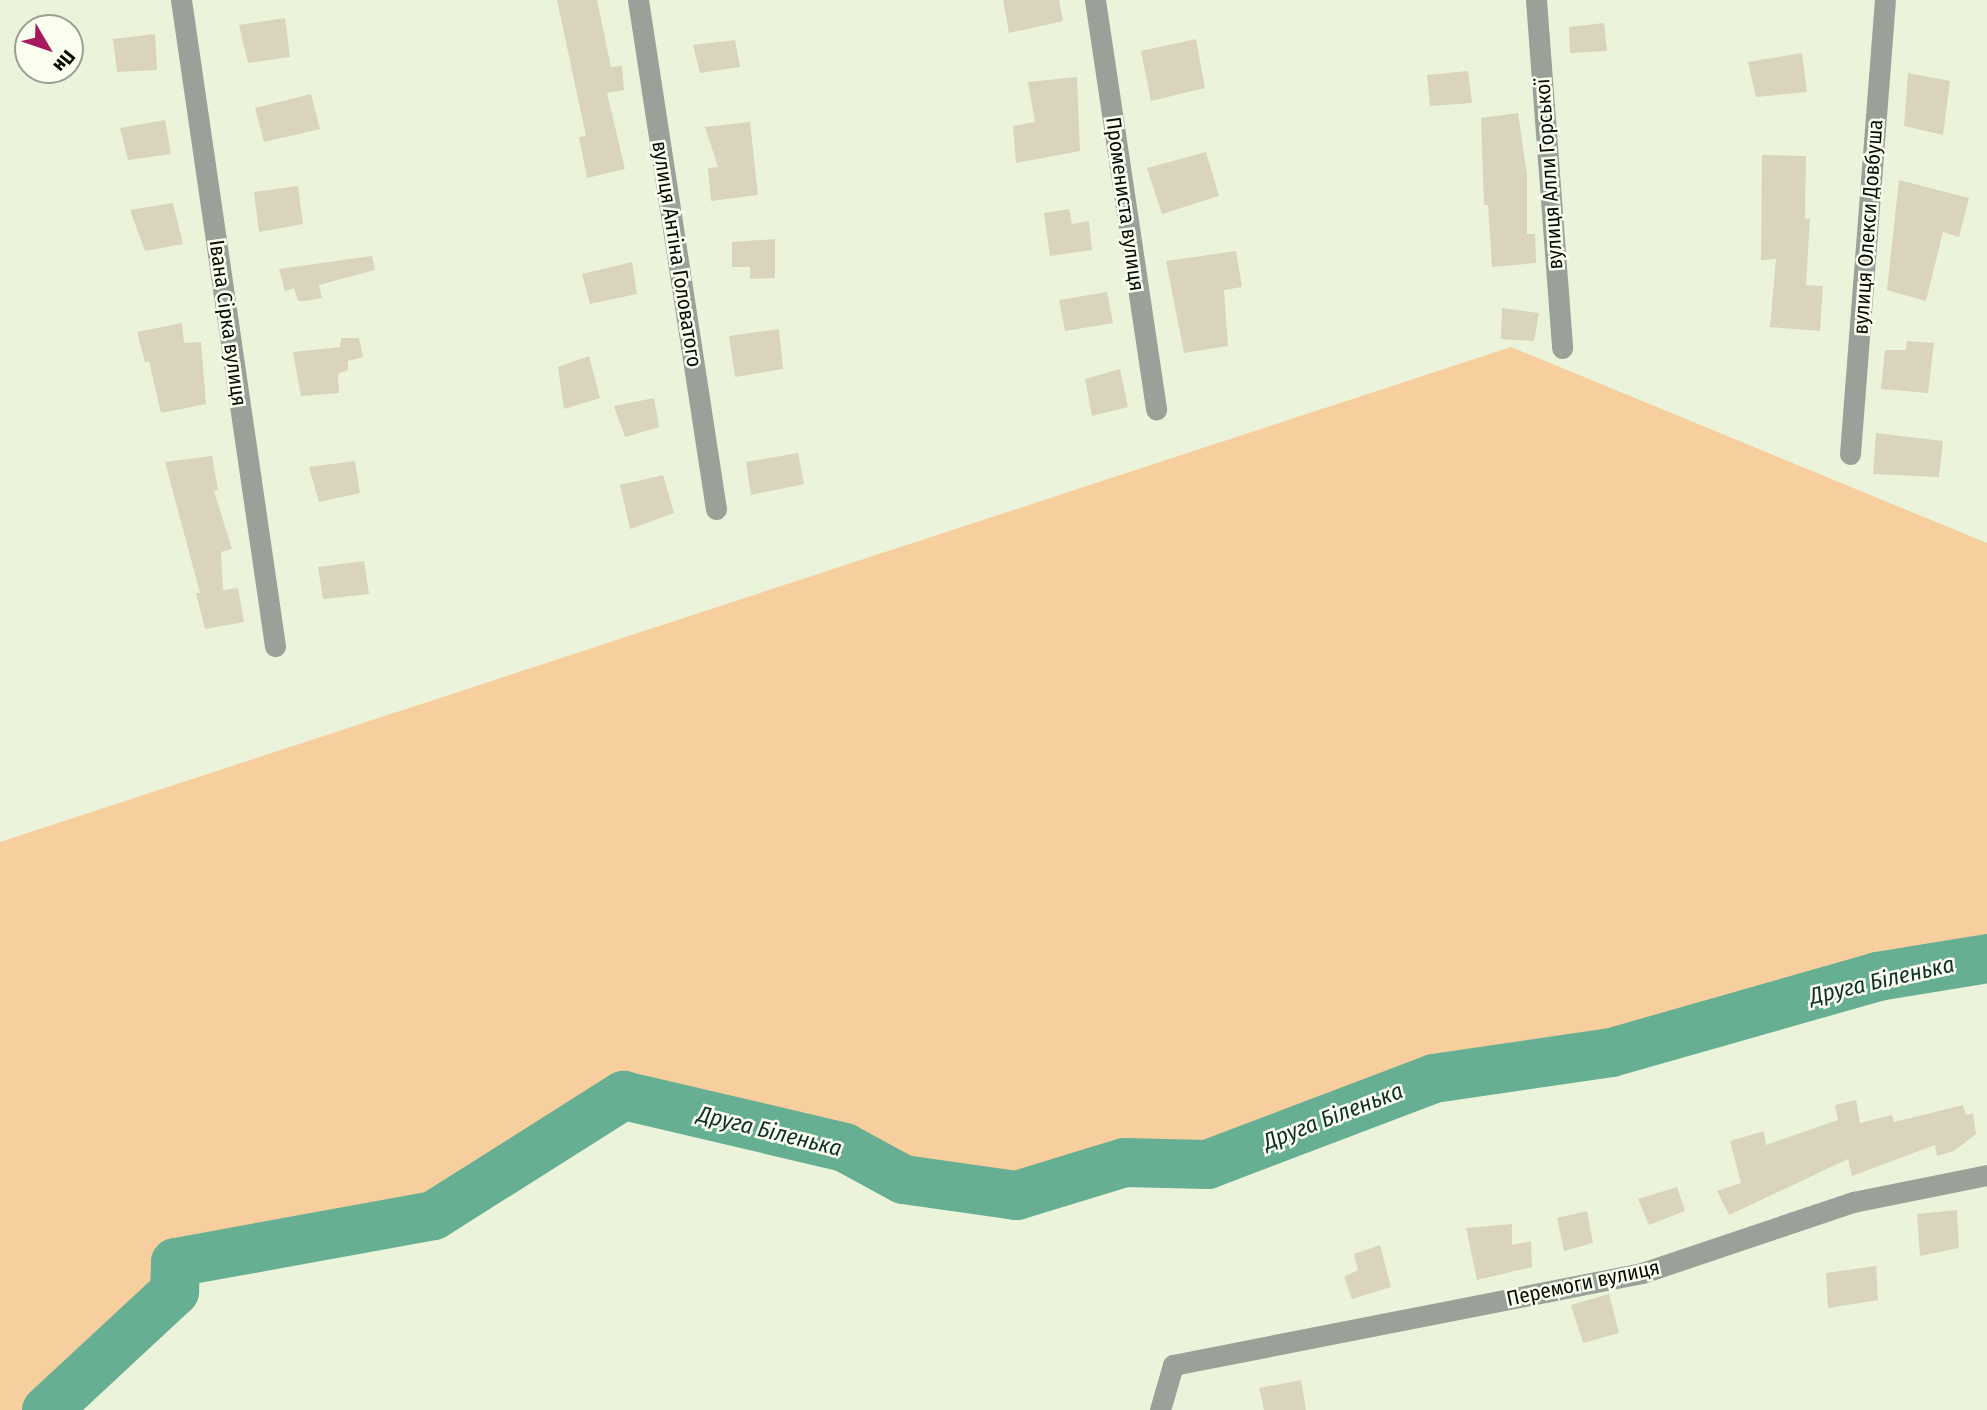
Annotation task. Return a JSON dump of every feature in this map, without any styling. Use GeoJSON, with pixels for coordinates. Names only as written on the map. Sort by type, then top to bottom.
{"type":"FeatureCollection","features":[{"type":"Feature","properties":{"kind":"street","name":"Івана Сірка вулиця"},"geometry":{"type":"LineString","coordinates":[[181,0],[275,646]]}},
{"type":"Feature","properties":{"kind":"street","name":"вулиця Антіна Головатого"},"geometry":{"type":"LineString","coordinates":[[638,0],[716,509]]}},
{"type":"Feature","properties":{"kind":"street","name":"Промениста вулиця"},"geometry":{"type":"LineString","coordinates":[[1095,0],[1156,409]]}},
{"type":"Feature","properties":{"kind":"street","name":"вулиця Алли Горської"},"geometry":{"type":"LineString","coordinates":[[1536,0],[1562,348]]}},
{"type":"Feature","properties":{"kind":"street","name":"вулиця Олекси Довбуша"},"geometry":{"type":"LineString","coordinates":[[1850,454],[1885,0]]}},
{"type":"Feature","properties":{"kind":"street","name":"Перемоги вулиця"},"geometry":{"type":"LineString","coordinates":[[1160,1410],[1173,1365],[1642,1273],[1853,1202],[1987,1175]]}},
{"type":"Feature","properties":{"kind":"shaded area"},"geometry":{"type":"Polygon","coordinates":[[[1511,347],[1987,543],[1987,958],[1877,976],[1611,1052],[1433,1078],[1207,1164],[1124,1162],[1016,1195],[903,1179],[844,1147],[623,1095],[433,1215],[175,1262],[174,1291],[46,1410],[0,1410],[0,842],[1511,347]]]}},
{"type":"Feature","properties":{"kind":"building"},"geometry":{"type":"Polygon","coordinates":[[[557,0],[597,0],[611,67],[622,66],[624,90],[607,93],[625,169],[587,178],[579,137],[586,136],[557,0]]]}},
{"type":"Feature","properties":{"kind":"building"},"geometry":{"type":"Polygon","coordinates":[[[1003,0],[1059,0],[1063,21],[1009,33],[1003,0]]]}},
{"type":"Feature","properties":{"kind":"building"},"geometry":{"type":"Polygon","coordinates":[[[285,18],[290,57],[248,63],[239,25],[285,18]]]}},
{"type":"Feature","properties":{"kind":"building"},"geometry":{"type":"Polygon","coordinates":[[[1604,23],[1607,51],[1570,53],[1569,27],[1604,23]]]}},
{"type":"Feature","properties":{"kind":"building"},"geometry":{"type":"Polygon","coordinates":[[[155,34],[157,70],[117,72],[113,39],[155,34]]]}},
{"type":"Feature","properties":{"kind":"building"},"geometry":{"type":"Polygon","coordinates":[[[1196,39],[1205,88],[1151,101],[1141,51],[1196,39]]]}},
{"type":"Feature","properties":{"kind":"building"},"geometry":{"type":"Polygon","coordinates":[[[735,40],[740,67],[700,73],[693,45],[735,40]]]}},
{"type":"Feature","properties":{"kind":"building"},"geometry":{"type":"Polygon","coordinates":[[[1802,53],[1807,92],[1756,97],[1748,62],[1802,53]]]}},
{"type":"Feature","properties":{"kind":"building"},"geometry":{"type":"Polygon","coordinates":[[[1468,71],[1472,103],[1430,106],[1427,75],[1468,71]]]}},
{"type":"Feature","properties":{"kind":"building"},"geometry":{"type":"Polygon","coordinates":[[[1908,73],[1950,81],[1943,135],[1904,126],[1908,73]]]}},
{"type":"Feature","properties":{"kind":"building"},"geometry":{"type":"Polygon","coordinates":[[[1077,77],[1080,151],[1016,163],[1013,126],[1035,122],[1028,82],[1077,77]]]}},
{"type":"Feature","properties":{"kind":"building"},"geometry":{"type":"Polygon","coordinates":[[[311,94],[320,129],[264,142],[255,108],[311,94]]]}},
{"type":"Feature","properties":{"kind":"building"},"geometry":{"type":"Polygon","coordinates":[[[1518,113],[1527,174],[1527,234],[1535,234],[1536,263],[1492,267],[1488,205],[1484,205],[1481,118],[1518,113]]]}},
{"type":"Feature","properties":{"kind":"building"},"geometry":{"type":"Polygon","coordinates":[[[165,120],[171,154],[128,160],[120,128],[165,120]]]}},
{"type":"Feature","properties":{"kind":"building"},"geometry":{"type":"Polygon","coordinates":[[[750,122],[758,195],[711,201],[708,168],[718,167],[705,127],[750,122]]]}},
{"type":"Feature","properties":{"kind":"building"},"geometry":{"type":"Polygon","coordinates":[[[1206,152],[1219,196],[1162,214],[1147,168],[1206,152]]]}},
{"type":"Feature","properties":{"kind":"building"},"geometry":{"type":"Polygon","coordinates":[[[1762,155],[1806,156],[1805,219],[1810,218],[1806,285],[1823,286],[1820,331],[1770,327],[1776,259],[1761,260],[1762,155]]]}},
{"type":"Feature","properties":{"kind":"building"},"geometry":{"type":"Polygon","coordinates":[[[1899,180],[1969,198],[1959,237],[1943,232],[1926,301],[1887,290],[1899,180]]]}},
{"type":"Feature","properties":{"kind":"building"},"geometry":{"type":"Polygon","coordinates":[[[298,186],[303,224],[259,232],[254,192],[298,186]]]}},
{"type":"Feature","properties":{"kind":"building"},"geometry":{"type":"Polygon","coordinates":[[[173,203],[183,244],[145,251],[130,210],[173,203]]]}},
{"type":"Feature","properties":{"kind":"building"},"geometry":{"type":"Polygon","coordinates":[[[1069,209],[1072,224],[1089,221],[1092,250],[1050,256],[1044,213],[1069,209]]]}},
{"type":"Feature","properties":{"kind":"building"},"geometry":{"type":"Polygon","coordinates":[[[775,239],[775,278],[750,279],[750,267],[732,267],[732,242],[775,239]]]}},
{"type":"Feature","properties":{"kind":"building"},"geometry":{"type":"Polygon","coordinates":[[[1236,251],[1242,287],[1224,290],[1228,346],[1184,353],[1166,261],[1236,251]]]}},
{"type":"Feature","properties":{"kind":"building"},"geometry":{"type":"Polygon","coordinates":[[[372,256],[375,270],[319,285],[322,298],[306,301],[298,301],[294,288],[285,291],[279,269],[372,256]]]}},
{"type":"Feature","properties":{"kind":"building"},"geometry":{"type":"Polygon","coordinates":[[[632,262],[637,294],[590,304],[582,274],[632,262]]]}},
{"type":"Feature","properties":{"kind":"building"},"geometry":{"type":"Polygon","coordinates":[[[1107,292],[1113,323],[1065,331],[1059,300],[1107,292]]]}},
{"type":"Feature","properties":{"kind":"building"},"geometry":{"type":"Polygon","coordinates":[[[1502,308],[1539,313],[1534,341],[1501,339],[1502,308]]]}},
{"type":"Feature","properties":{"kind":"building"},"geometry":{"type":"Polygon","coordinates":[[[182,323],[184,343],[201,342],[206,404],[161,413],[149,361],[145,362],[137,332],[182,323]]]}},
{"type":"Feature","properties":{"kind":"building"},"geometry":{"type":"Polygon","coordinates":[[[779,329],[783,369],[735,377],[729,336],[779,329]]]}},
{"type":"Feature","properties":{"kind":"building"},"geometry":{"type":"Polygon","coordinates":[[[341,338],[359,338],[363,357],[348,361],[348,370],[338,374],[339,393],[301,396],[293,352],[340,347],[341,338]]]}},
{"type":"Feature","properties":{"kind":"building"},"geometry":{"type":"Polygon","coordinates":[[[1907,341],[1934,343],[1928,393],[1881,389],[1885,350],[1906,350],[1907,341]]]}},
{"type":"Feature","properties":{"kind":"building"},"geometry":{"type":"Polygon","coordinates":[[[589,356],[600,398],[564,409],[558,367],[589,356]]]}},
{"type":"Feature","properties":{"kind":"building"},"geometry":{"type":"Polygon","coordinates":[[[1120,369],[1128,407],[1092,416],[1085,379],[1120,369]]]}},
{"type":"Feature","properties":{"kind":"building"},"geometry":{"type":"Polygon","coordinates":[[[654,398],[659,427],[625,437],[614,406],[654,398]]]}},
{"type":"Feature","properties":{"kind":"building"},"geometry":{"type":"Polygon","coordinates":[[[1876,433],[1943,441],[1939,477],[1873,474],[1876,433]]]}},
{"type":"Feature","properties":{"kind":"building"},"geometry":{"type":"Polygon","coordinates":[[[798,453],[804,484],[751,495],[746,462],[798,453]]]}},
{"type":"Feature","properties":{"kind":"building"},"geometry":{"type":"Polygon","coordinates":[[[212,456],[218,490],[214,491],[232,549],[221,552],[223,590],[238,588],[244,622],[205,629],[196,593],[200,593],[165,462],[212,456]]]}},
{"type":"Feature","properties":{"kind":"building"},"geometry":{"type":"Polygon","coordinates":[[[355,461],[360,493],[319,502],[309,467],[355,461]]]}},
{"type":"Feature","properties":{"kind":"building"},"geometry":{"type":"Polygon","coordinates":[[[663,475],[674,513],[630,529],[620,485],[663,475]]]}},
{"type":"Feature","properties":{"kind":"building"},"geometry":{"type":"Polygon","coordinates":[[[364,561],[369,594],[323,599],[318,567],[364,561]]]}},
{"type":"Feature","properties":{"kind":"building"},"geometry":{"type":"Polygon","coordinates":[[[1856,1100],[1860,1123],[1892,1115],[1894,1122],[1963,1105],[1966,1115],[1973,1113],[1976,1134],[1954,1151],[1937,1156],[1935,1145],[1852,1176],[1848,1159],[1729,1215],[1717,1191],[1741,1183],[1730,1141],[1764,1131],[1766,1145],[1838,1120],[1835,1105],[1856,1100]]]}},
{"type":"Feature","properties":{"kind":"building"},"geometry":{"type":"Polygon","coordinates":[[[1677,1187],[1685,1211],[1649,1225],[1638,1199],[1677,1187]]]}},
{"type":"Feature","properties":{"kind":"building"},"geometry":{"type":"Polygon","coordinates":[[[1957,1210],[1959,1248],[1920,1256],[1917,1214],[1957,1210]]]}},
{"type":"Feature","properties":{"kind":"building"},"geometry":{"type":"Polygon","coordinates":[[[1587,1211],[1593,1243],[1564,1251],[1557,1218],[1587,1211]]]}},
{"type":"Feature","properties":{"kind":"building"},"geometry":{"type":"Polygon","coordinates":[[[1512,1224],[1512,1245],[1531,1241],[1532,1267],[1477,1280],[1466,1228],[1512,1224]]]}},
{"type":"Feature","properties":{"kind":"building"},"geometry":{"type":"Polygon","coordinates":[[[1380,1245],[1391,1287],[1352,1299],[1344,1277],[1358,1270],[1354,1254],[1380,1245]]]}},
{"type":"Feature","properties":{"kind":"building"},"geometry":{"type":"Polygon","coordinates":[[[1876,1266],[1878,1300],[1828,1308],[1826,1273],[1876,1266]]]}},
{"type":"Feature","properties":{"kind":"building"},"geometry":{"type":"Polygon","coordinates":[[[1609,1294],[1619,1333],[1583,1343],[1571,1305],[1609,1294]]]}},
{"type":"Feature","properties":{"kind":"building"},"geometry":{"type":"Polygon","coordinates":[[[1301,1380],[1306,1410],[1264,1410],[1259,1388],[1301,1380]]]}},
{"type":"Feature","properties":{"kind":"waterway","name":"Друга Біленька"},"geometry":{"type":"LineString","coordinates":[[46,1410],[174,1291],[175,1262],[433,1215],[623,1095],[844,1147],[903,1179],[1016,1195],[1124,1162],[1207,1164],[1433,1078],[1611,1052],[1877,976],[1987,958]]}}]}
